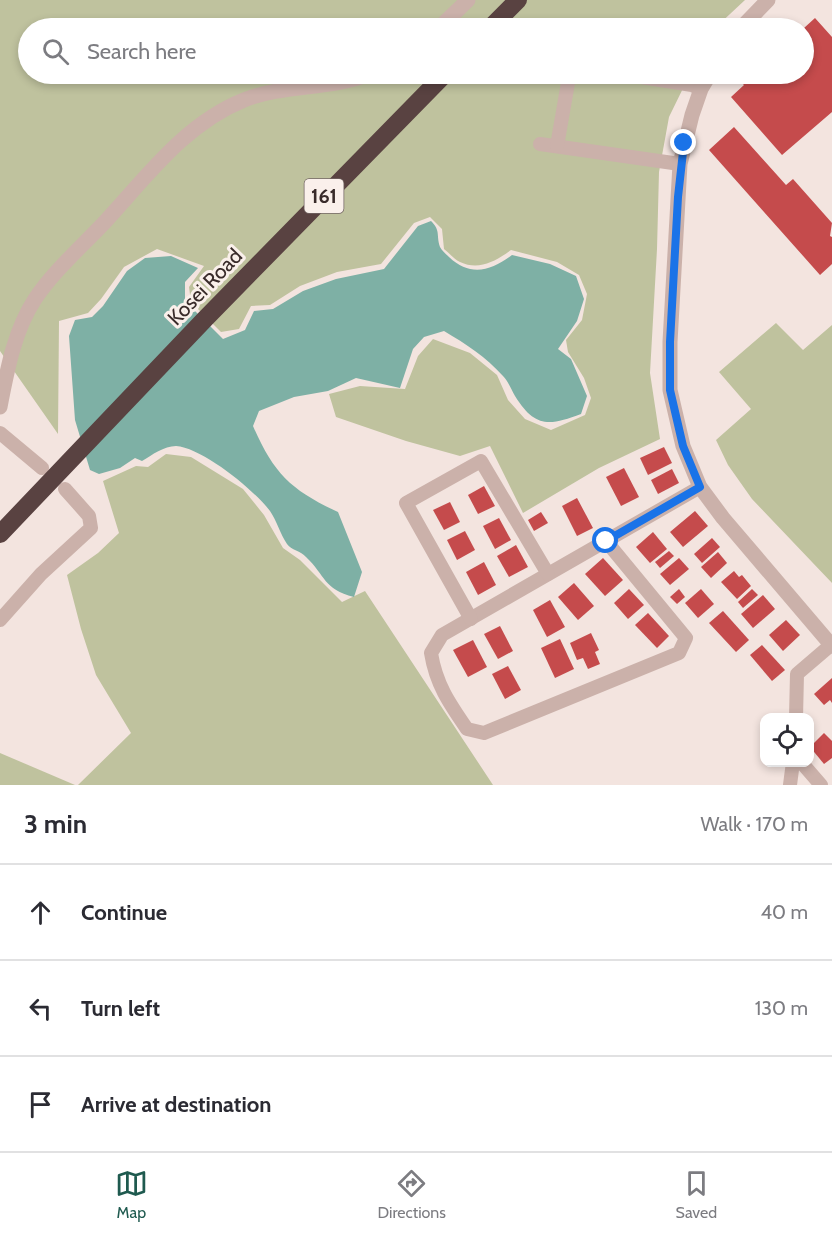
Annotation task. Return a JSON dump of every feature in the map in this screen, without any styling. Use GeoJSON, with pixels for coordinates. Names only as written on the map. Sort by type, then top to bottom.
{"type":"FeatureCollection","features":[{"type":"Feature","properties":{"kind":"highway"},"geometry":{"type":"LineString","coordinates":[[500,18],[518,0]]}},
{"type":"Feature","properties":{"kind":"highway","name":"Kosei Road"},"geometry":{"type":"LineString","coordinates":[[0,534],[205,319],[435,84]]}},
{"type":"Feature","properties":{"kind":"highway"},"geometry":{"type":"LineString","coordinates":[[0,544],[38,495]]}},
{"type":"Feature","properties":{"kind":"street"},"geometry":{"type":"LineString","coordinates":[[449,18],[468,0]]}},
{"type":"Feature","properties":{"kind":"street"},"geometry":{"type":"LineString","coordinates":[[751,18],[768,0]]}},
{"type":"Feature","properties":{"kind":"street"},"geometry":{"type":"LineString","coordinates":[[0,407],[9,361],[35,299],[177,142],[212,116],[244,99],[280,89],[325,84]]}},
{"type":"Feature","properties":{"kind":"street"},"geometry":{"type":"LineString","coordinates":[[557,146],[568,84]]}},
{"type":"Feature","properties":{"kind":"street"},"geometry":{"type":"LineString","coordinates":[[686,84],[701,89]]}},
{"type":"Feature","properties":{"kind":"street"},"geometry":{"type":"LineString","coordinates":[[704,84],[684,143],[680,164],[670,342],[670,390],[683,446],[700,487],[723,518],[832,645],[797,674],[795,713]]}},
{"type":"Feature","properties":{"kind":"street"},"geometry":{"type":"LineString","coordinates":[[540,144],[680,164]]}},
{"type":"Feature","properties":{"kind":"street"},"geometry":{"type":"LineString","coordinates":[[0,433],[55,477],[89,516],[91,528],[41,574],[0,620]]}},
{"type":"Feature","properties":{"kind":"street"},"geometry":{"type":"LineString","coordinates":[[471,619],[406,503],[481,461],[548,574]]}},
{"type":"Feature","properties":{"kind":"street"},"geometry":{"type":"LineString","coordinates":[[606,541],[686,638],[679,653],[484,733],[467,729],[435,674],[431,653],[442,636],[548,574],[700,487]]}},
{"type":"Feature","properties":{"kind":"street"},"geometry":{"type":"LineString","coordinates":[[790,785],[792,767]]}},
{"type":"Feature","properties":{"kind":"street"},"geometry":{"type":"LineString","coordinates":[[805,767],[821,785]]}},
{"type":"Feature","properties":{"kind":"green space"},"geometry":{"type":"Polygon","coordinates":[[[0,0],[745,0],[726,18],[18,18],[18,84],[685,84],[669,117],[659,172],[650,373],[660,439],[599,468],[523,513],[490,446],[460,456],[406,441],[336,417],[329,394],[360,386],[405,389],[418,356],[433,339],[470,353],[497,375],[508,400],[525,419],[551,430],[585,415],[591,398],[584,378],[568,352],[566,340],[582,320],[587,294],[579,275],[557,262],[511,250],[487,264],[467,265],[444,249],[442,229],[430,217],[414,223],[381,264],[337,272],[300,286],[270,305],[251,306],[239,329],[221,332],[191,302],[189,287],[204,266],[157,249],[124,267],[88,313],[59,321],[58,434],[0,351],[0,0]]]}},
{"type":"Feature","properties":{"kind":"green space"},"geometry":{"type":"Polygon","coordinates":[[[776,323],[803,350],[832,325],[832,583],[752,499],[728,465],[716,440],[751,409],[719,372],[776,323]]]}},
{"type":"Feature","properties":{"kind":"green space"},"geometry":{"type":"Polygon","coordinates":[[[166,454],[191,457],[243,489],[264,515],[283,548],[300,560],[342,602],[365,591],[493,785],[78,785],[131,733],[96,675],[67,575],[98,553],[119,533],[103,481],[136,466],[148,467],[166,454]]]}},
{"type":"Feature","properties":{"kind":"green space"},"geometry":{"type":"Polygon","coordinates":[[[0,753],[75,785],[0,785],[0,753]]]}},
{"type":"Feature","properties":{"kind":"water"},"geometry":{"type":"Polygon","coordinates":[[[431,221],[437,230],[442,250],[465,268],[481,270],[489,268],[512,255],[550,264],[576,276],[584,299],[577,321],[558,349],[571,359],[587,396],[581,414],[551,422],[536,419],[522,406],[506,380],[490,363],[444,331],[424,337],[413,349],[400,388],[356,378],[328,391],[294,397],[259,411],[253,426],[277,469],[296,488],[338,512],[362,572],[354,597],[330,586],[304,555],[287,544],[270,511],[262,502],[227,471],[200,454],[172,446],[142,461],[135,458],[120,468],[99,474],[90,470],[75,420],[69,336],[75,320],[92,317],[103,306],[127,271],[145,258],[171,256],[198,268],[185,282],[185,301],[223,339],[245,330],[254,311],[273,309],[303,291],[336,279],[384,269],[418,226],[431,221]]]}},
{"type":"Feature","properties":{"kind":"building"},"geometry":{"type":"Polygon","coordinates":[[[814,19],[832,37],[832,112],[782,155],[731,97],[743,84],[814,84],[814,19]]]}},
{"type":"Feature","properties":{"kind":"building"},"geometry":{"type":"Polygon","coordinates":[[[734,127],[786,185],[793,179],[832,223],[830,236],[832,237],[832,264],[820,275],[709,150],[734,127]]]}},
{"type":"Feature","properties":{"kind":"building"},"geometry":{"type":"Polygon","coordinates":[[[664,447],[672,463],[648,475],[640,458],[664,447]]]}},
{"type":"Feature","properties":{"kind":"building"},"geometry":{"type":"Polygon","coordinates":[[[624,468],[639,497],[621,506],[606,477],[624,468]]]}},
{"type":"Feature","properties":{"kind":"building"},"geometry":{"type":"Polygon","coordinates":[[[672,469],[679,483],[658,494],[651,480],[672,469]]]}},
{"type":"Feature","properties":{"kind":"building"},"geometry":{"type":"Polygon","coordinates":[[[484,486],[495,506],[478,514],[468,495],[484,486]]]}},
{"type":"Feature","properties":{"kind":"building"},"geometry":{"type":"Polygon","coordinates":[[[577,498],[593,528],[577,536],[562,506],[577,498]]]}},
{"type":"Feature","properties":{"kind":"building"},"geometry":{"type":"Polygon","coordinates":[[[450,502],[460,522],[444,530],[433,510],[450,502]]]}},
{"type":"Feature","properties":{"kind":"building"},"geometry":{"type":"Polygon","coordinates":[[[695,511],[708,526],[683,547],[670,532],[695,511]]]}},
{"type":"Feature","properties":{"kind":"building"},"geometry":{"type":"Polygon","coordinates":[[[541,512],[548,523],[534,531],[528,520],[541,512]]]}},
{"type":"Feature","properties":{"kind":"building"},"geometry":{"type":"Polygon","coordinates":[[[499,518],[511,540],[495,549],[483,526],[499,518]]]}},
{"type":"Feature","properties":{"kind":"building"},"geometry":{"type":"Polygon","coordinates":[[[465,531],[475,550],[457,560],[447,540],[465,531]]]}},
{"type":"Feature","properties":{"kind":"building"},"geometry":{"type":"Polygon","coordinates":[[[653,532],[667,549],[650,563],[636,547],[653,532]]]}},
{"type":"Feature","properties":{"kind":"building"},"geometry":{"type":"Polygon","coordinates":[[[712,538],[720,547],[702,563],[694,554],[712,538]]]}},
{"type":"Feature","properties":{"kind":"building"},"geometry":{"type":"Polygon","coordinates":[[[516,545],[528,567],[509,577],[497,556],[516,545]]]}},
{"type":"Feature","properties":{"kind":"building"},"geometry":{"type":"Polygon","coordinates":[[[669,551],[674,556],[660,568],[655,562],[669,551]]]}},
{"type":"Feature","properties":{"kind":"building"},"geometry":{"type":"Polygon","coordinates":[[[718,552],[727,563],[711,578],[701,567],[718,552]]]}},
{"type":"Feature","properties":{"kind":"building"},"geometry":{"type":"Polygon","coordinates":[[[603,558],[623,580],[605,596],[585,574],[603,558]]]}},
{"type":"Feature","properties":{"kind":"building"},"geometry":{"type":"Polygon","coordinates":[[[679,558],[689,569],[670,585],[660,574],[679,558]]]}},
{"type":"Feature","properties":{"kind":"building"},"geometry":{"type":"Polygon","coordinates":[[[484,562],[496,585],[478,595],[466,572],[484,562]]]}},
{"type":"Feature","properties":{"kind":"building"},"geometry":{"type":"Polygon","coordinates":[[[734,571],[739,577],[742,575],[751,586],[737,599],[721,582],[734,571]]]}},
{"type":"Feature","properties":{"kind":"building"},"geometry":{"type":"Polygon","coordinates":[[[574,583],[594,606],[578,620],[558,597],[574,583]]]}},
{"type":"Feature","properties":{"kind":"building"},"geometry":{"type":"Polygon","coordinates":[[[629,589],[644,605],[628,619],[614,603],[629,589]]]}},
{"type":"Feature","properties":{"kind":"building"},"geometry":{"type":"Polygon","coordinates":[[[679,589],[685,597],[677,604],[670,597],[679,589]]]}},
{"type":"Feature","properties":{"kind":"building"},"geometry":{"type":"Polygon","coordinates":[[[701,589],[714,604],[698,618],[685,603],[701,589]]]}},
{"type":"Feature","properties":{"kind":"building"},"geometry":{"type":"Polygon","coordinates":[[[752,589],[758,595],[743,608],[738,602],[752,589]]]}},
{"type":"Feature","properties":{"kind":"building"},"geometry":{"type":"Polygon","coordinates":[[[763,595],[775,609],[753,628],[741,614],[763,595]]]}},
{"type":"Feature","properties":{"kind":"building"},"geometry":{"type":"Polygon","coordinates":[[[550,600],[565,627],[547,637],[533,610],[550,600]]]}},
{"type":"Feature","properties":{"kind":"building"},"geometry":{"type":"Polygon","coordinates":[[[723,611],[749,640],[736,652],[709,623],[723,611]]]}},
{"type":"Feature","properties":{"kind":"building"},"geometry":{"type":"Polygon","coordinates":[[[648,613],[669,636],[657,648],[635,625],[648,613]]]}},
{"type":"Feature","properties":{"kind":"building"},"geometry":{"type":"Polygon","coordinates":[[[786,620],[800,635],[783,651],[769,635],[786,620]]]}},
{"type":"Feature","properties":{"kind":"building"},"geometry":{"type":"Polygon","coordinates":[[[500,626],[513,651],[498,659],[484,634],[500,626]]]}},
{"type":"Feature","properties":{"kind":"building"},"geometry":{"type":"Polygon","coordinates":[[[591,633],[599,650],[595,652],[600,664],[588,669],[583,658],[577,660],[570,643],[591,633]]]}},
{"type":"Feature","properties":{"kind":"building"},"geometry":{"type":"Polygon","coordinates":[[[560,639],[574,669],[555,678],[541,648],[560,639]]]}},
{"type":"Feature","properties":{"kind":"building"},"geometry":{"type":"Polygon","coordinates":[[[473,640],[487,667],[468,677],[453,650],[473,640]]]}},
{"type":"Feature","properties":{"kind":"building"},"geometry":{"type":"Polygon","coordinates":[[[762,645],[785,670],[772,681],[750,655],[762,645]]]}},
{"type":"Feature","properties":{"kind":"building"},"geometry":{"type":"Polygon","coordinates":[[[508,666],[521,690],[505,699],[492,674],[508,666]]]}},
{"type":"Feature","properties":{"kind":"building"},"geometry":{"type":"Polygon","coordinates":[[[832,678],[832,703],[830,700],[824,705],[814,694],[832,678]]]}},
{"type":"Feature","properties":{"kind":"building"},"geometry":{"type":"Polygon","coordinates":[[[824,733],[832,741],[832,758],[824,764],[814,752],[814,743],[824,733]]]}},
{"type":"Feature","properties":{"kind":"route"},"geometry":{"type":"LineString","coordinates":[[606,541],[700,487],[683,446],[670,390],[670,342],[678,197],[684,143]]}}]}
